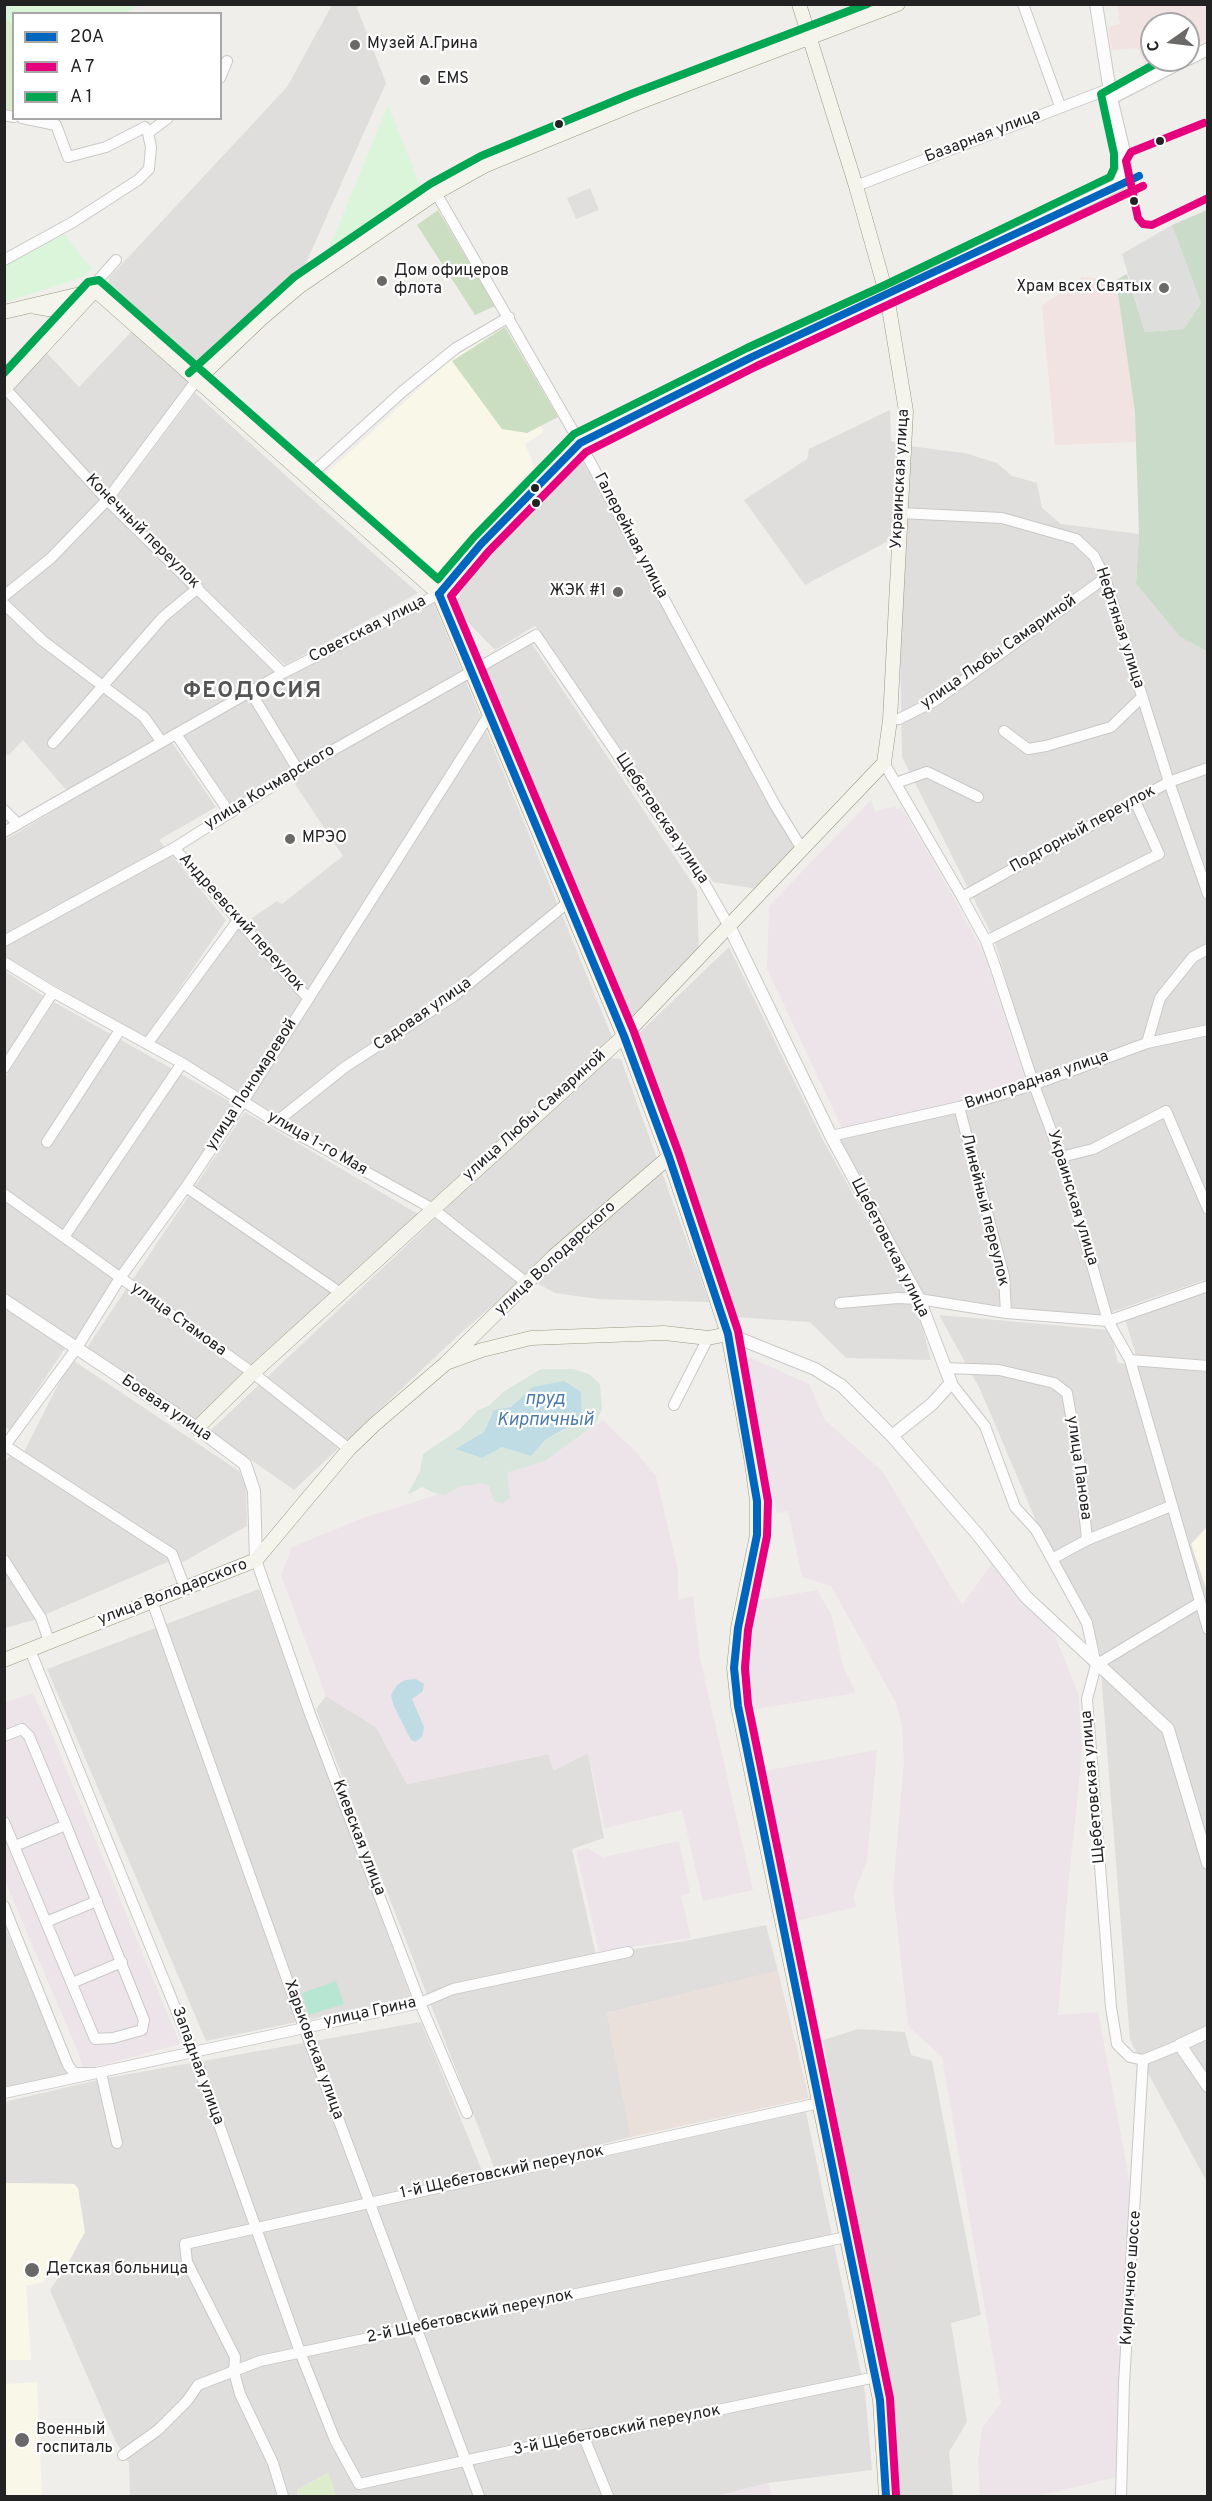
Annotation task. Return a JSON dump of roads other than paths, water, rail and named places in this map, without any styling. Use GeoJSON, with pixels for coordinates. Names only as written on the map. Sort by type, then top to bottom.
{"type":"FeatureCollection","features":[{"type":"Feature","properties":{"kind":"main road","name":"Украинская улица"},"geometry":{"type":"LineString","coordinates":[[800,4],[887,296],[906,411],[890,720],[884,763]]}},
{"type":"Feature","properties":{"kind":"main road"},"geometry":{"type":"LineString","coordinates":[[199,383],[262,318],[300,286],[436,193],[498,159],[898,4]]}},
{"type":"Feature","properties":{"kind":"main road"},"geometry":{"type":"LineString","coordinates":[[95,290],[439,594],[566,904],[624,1036],[669,1157],[728,1334],[757,1501],[757,1535],[738,1628],[735,1658],[738,1706],[876,2378],[880,2400],[886,2496]]}},
{"type":"Feature","properties":{"kind":"main road"},"geometry":{"type":"LineString","coordinates":[[4,312],[95,290]]}},
{"type":"Feature","properties":{"kind":"main road"},"geometry":{"type":"LineString","coordinates":[[5,389],[72,312],[95,290]]}},
{"type":"Feature","properties":{"kind":"main road","name":"Советская улица"},"geometry":{"type":"LineString","coordinates":[[439,594],[481,544],[580,443],[752,357],[887,296]]}},
{"type":"Feature","properties":{"kind":"main road"},"geometry":{"type":"LineString","coordinates":[[22,307],[72,312]]}},
{"type":"Feature","properties":{"kind":"main road"},"geometry":{"type":"LineString","coordinates":[[22,307],[45,313],[52,319],[55,332]]}},
{"type":"Feature","properties":{"kind":"main road","name":"улица Любы Самариной"},"geometry":{"type":"LineString","coordinates":[[197,1428],[253,1373],[624,1036],[730,928],[884,763]]}},
{"type":"Feature","properties":{"kind":"main road","name":"улица Володарского"},"geometry":{"type":"LineString","coordinates":[[4,1660],[256,1560],[349,1449],[445,1364],[553,1257],[669,1157]]}},
{"type":"Feature","properties":{"kind":"main road","name":"улица Володарского"},"geometry":{"type":"LineString","coordinates":[[445,1364],[482,1350],[531,1338],[664,1333],[708,1338],[728,1334]]}},
{"type":"Feature","properties":{"kind":"street"},"geometry":{"type":"LineString","coordinates":[[1023,4],[1060,106]]}},
{"type":"Feature","properties":{"kind":"street"},"geometry":{"type":"LineString","coordinates":[[1096,4],[1110,93],[1158,72]]}},
{"type":"Feature","properties":{"kind":"street"},"geometry":{"type":"LineString","coordinates":[[222,73],[227,61]]}},
{"type":"Feature","properties":{"kind":"street","name":"Базарная улица"},"geometry":{"type":"LineString","coordinates":[[856,186],[1060,106],[1110,93]]}},
{"type":"Feature","properties":{"kind":"street","name":"Советская улица"},"geometry":{"type":"LineString","coordinates":[[887,296],[1118,185],[1125,170],[1124,152],[1110,93]]}},
{"type":"Feature","properties":{"kind":"street"},"geometry":{"type":"LineString","coordinates":[[32,120],[56,125],[68,157],[106,147],[144,126],[162,120]]}},
{"type":"Feature","properties":{"kind":"street"},"geometry":{"type":"LineString","coordinates":[[8,254],[73,222],[138,180],[149,169],[151,147],[144,126]]}},
{"type":"Feature","properties":{"kind":"street","name":"Галерейная улица"},"geometry":{"type":"LineString","coordinates":[[436,193],[580,443],[775,805],[802,849]]}},
{"type":"Feature","properties":{"kind":"street"},"geometry":{"type":"LineString","coordinates":[[95,290],[100,278],[116,260]]}},
{"type":"Feature","properties":{"kind":"street"},"geometry":{"type":"LineString","coordinates":[[307,478],[403,391],[456,348],[508,316]]}},
{"type":"Feature","properties":{"kind":"street"},"geometry":{"type":"LineString","coordinates":[[4,596],[51,558],[107,500],[199,383]]}},
{"type":"Feature","properties":{"kind":"street","name":"Конечный переулок"},"geometry":{"type":"LineString","coordinates":[[5,389],[107,500],[283,673]]}},
{"type":"Feature","properties":{"kind":"street","name":"Нефтяная улица"},"geometry":{"type":"LineString","coordinates":[[900,513],[1002,518],[1076,539],[1094,556],[1105,579],[1169,782],[1208,894]]}},
{"type":"Feature","properties":{"kind":"street","name":"улица Любы Самариной"},"geometry":{"type":"LineString","coordinates":[[890,720],[899,719],[935,700],[1105,579]]}},
{"type":"Feature","properties":{"kind":"street"},"geometry":{"type":"LineString","coordinates":[[53,743],[163,617],[198,588]]}},
{"type":"Feature","properties":{"kind":"street","name":"Советская улица"},"geometry":{"type":"LineString","coordinates":[[4,832],[250,691],[439,594]]}},
{"type":"Feature","properties":{"kind":"street"},"geometry":{"type":"LineString","coordinates":[[4,604],[43,641],[144,717],[161,741]]}},
{"type":"Feature","properties":{"kind":"street","name":"улица Кочмарского"},"geometry":{"type":"LineString","coordinates":[[4,941],[174,848],[298,770],[536,635]]}},
{"type":"Feature","properties":{"kind":"street","name":"Щебетовская улица"},"geometry":{"type":"LineString","coordinates":[[536,635],[702,879],[730,928],[831,1136],[919,1299],[951,1383],[985,1426],[1015,1507],[1036,1530],[1087,1623],[1096,1665],[1087,1699],[1111,2007],[1117,2044],[1130,2057],[1143,2060]]}},
{"type":"Feature","properties":{"kind":"street"},"geometry":{"type":"LineString","coordinates":[[250,691],[298,770]]}},
{"type":"Feature","properties":{"kind":"street"},"geometry":{"type":"LineString","coordinates":[[1004,731],[1028,749],[1046,746],[1111,727],[1142,697]]}},
{"type":"Feature","properties":{"kind":"street","name":"улица Пономаревой"},"geometry":{"type":"LineString","coordinates":[[5,1446],[76,1349],[120,1278],[186,1187],[244,1100],[489,715]]}},
{"type":"Feature","properties":{"kind":"street"},"geometry":{"type":"LineString","coordinates":[[176,734],[229,812]]}},
{"type":"Feature","properties":{"kind":"street","name":"Украинская улица"},"geometry":{"type":"LineString","coordinates":[[884,763],[986,941],[1034,1085],[1061,1157],[1108,1321],[1130,1360],[1208,1629]]}},
{"type":"Feature","properties":{"kind":"street","name":"Подгорный переулок"},"geometry":{"type":"LineString","coordinates":[[962,897],[1169,782],[1208,768]]}},
{"type":"Feature","properties":{"kind":"street"},"geometry":{"type":"LineString","coordinates":[[896,783],[927,772],[978,797]]}},
{"type":"Feature","properties":{"kind":"street"},"geometry":{"type":"LineString","coordinates":[[986,941],[1159,854],[1135,801]]}},
{"type":"Feature","properties":{"kind":"street"},"geometry":{"type":"LineString","coordinates":[[4,810],[17,823]]}},
{"type":"Feature","properties":{"kind":"street","name":"Андреевский переулок"},"geometry":{"type":"LineString","coordinates":[[174,848],[308,998]]}},
{"type":"Feature","properties":{"kind":"street","name":"Садовая улица"},"geometry":{"type":"LineString","coordinates":[[276,1122],[345,1067],[454,996],[566,904]]}},
{"type":"Feature","properties":{"kind":"street"},"geometry":{"type":"LineString","coordinates":[[147,1044],[239,919]]}},
{"type":"Feature","properties":{"kind":"street"},"geometry":{"type":"LineString","coordinates":[[1147,1043],[1160,998],[1193,957],[1208,949]]}},
{"type":"Feature","properties":{"kind":"street","name":"улица 1-го Мая"},"geometry":{"type":"LineString","coordinates":[[4,962],[53,992],[182,1063],[276,1122],[433,1209],[528,1284]]}},
{"type":"Feature","properties":{"kind":"street"},"geometry":{"type":"LineString","coordinates":[[4,1068],[53,992]]}},
{"type":"Feature","properties":{"kind":"street"},"geometry":{"type":"LineString","coordinates":[[47,1142],[120,1030]]}},
{"type":"Feature","properties":{"kind":"street","name":"Виноградная улица"},"geometry":{"type":"LineString","coordinates":[[831,1136],[959,1107],[1034,1085],[1147,1043],[1208,1030]]}},
{"type":"Feature","properties":{"kind":"street"},"geometry":{"type":"LineString","coordinates":[[64,1237],[182,1063]]}},
{"type":"Feature","properties":{"kind":"street","name":"Линейный переулок"},"geometry":{"type":"LineString","coordinates":[[959,1107],[1004,1276],[1006,1313]]}},
{"type":"Feature","properties":{"kind":"street"},"geometry":{"type":"LineString","coordinates":[[1061,1157],[1093,1149],[1166,1111],[1208,1209]]}},
{"type":"Feature","properties":{"kind":"street"},"geometry":{"type":"LineString","coordinates":[[186,1187],[342,1294]]}},
{"type":"Feature","properties":{"kind":"street","name":"улица Стамова"},"geometry":{"type":"LineString","coordinates":[[4,1194],[253,1373],[349,1449]]}},
{"type":"Feature","properties":{"kind":"street"},"geometry":{"type":"LineString","coordinates":[[840,1303],[919,1299],[1006,1313],[1108,1321],[1208,1286]]}},
{"type":"Feature","properties":{"kind":"street","name":"Боевая улица"},"geometry":{"type":"LineString","coordinates":[[4,1300],[197,1428],[245,1464],[254,1491],[256,1560]]}},
{"type":"Feature","properties":{"kind":"street"},"geometry":{"type":"LineString","coordinates":[[728,1334],[778,1352],[842,1386],[892,1436],[979,1536],[1026,1598],[1168,1729],[1208,1863]]}},
{"type":"Feature","properties":{"kind":"street"},"geometry":{"type":"LineString","coordinates":[[674,1405],[708,1338]]}},
{"type":"Feature","properties":{"kind":"street"},"geometry":{"type":"LineString","coordinates":[[1130,1360],[1208,1366]]}},
{"type":"Feature","properties":{"kind":"street","name":"улица Панова"},"geometry":{"type":"LineString","coordinates":[[945,1368],[999,1370],[1054,1383],[1067,1393],[1080,1467],[1087,1540],[1052,1559]]}},
{"type":"Feature","properties":{"kind":"street"},"geometry":{"type":"LineString","coordinates":[[892,1436],[932,1404],[951,1383]]}},
{"type":"Feature","properties":{"kind":"street"},"geometry":{"type":"LineString","coordinates":[[5,1446],[172,1554],[185,1588]]}},
{"type":"Feature","properties":{"kind":"street"},"geometry":{"type":"LineString","coordinates":[[1087,1540],[1171,1506]]}},
{"type":"Feature","properties":{"kind":"street"},"geometry":{"type":"LineString","coordinates":[[4,1560],[41,1618],[49,1641]]}},
{"type":"Feature","properties":{"kind":"street","name":"Киевская улица"},"geometry":{"type":"LineString","coordinates":[[256,1560],[310,1714],[420,2003],[467,2113]]}},
{"type":"Feature","properties":{"kind":"street","name":"Харьковская улица"},"geometry":{"type":"LineString","coordinates":[[152,1601],[304,2027],[479,2496]]}},
{"type":"Feature","properties":{"kind":"street"},"geometry":{"type":"LineString","coordinates":[[1096,1665],[1199,1603]]}},
{"type":"Feature","properties":{"kind":"street","name":"Западная улица"},"geometry":{"type":"LineString","coordinates":[[30,1650],[194,2054],[300,2352],[335,2440],[359,2484]]}},
{"type":"Feature","properties":{"kind":"street"},"geometry":{"type":"LineString","coordinates":[[4,1736],[22,1729],[29,1736],[122,1962],[144,2020],[142,2030],[113,2038],[95,2039],[4,1821]]}},
{"type":"Feature","properties":{"kind":"street"},"geometry":{"type":"LineString","coordinates":[[15,1846],[66,1825]]}},
{"type":"Feature","properties":{"kind":"street"},"geometry":{"type":"LineString","coordinates":[[46,1922],[97,1901]]}},
{"type":"Feature","properties":{"kind":"street"},"geometry":{"type":"LineString","coordinates":[[4,1906],[68,2065],[74,2073],[101,2073],[117,2143]]}},
{"type":"Feature","properties":{"kind":"street","name":"улица Грина"},"geometry":{"type":"LineString","coordinates":[[4,2093],[194,2054],[304,2027],[420,2003],[453,1989],[628,1952]]}},
{"type":"Feature","properties":{"kind":"street"},"geometry":{"type":"LineString","coordinates":[[72,1983],[122,1962]]}},
{"type":"Feature","properties":{"kind":"street"},"geometry":{"type":"LineString","coordinates":[[1143,2060],[1208,2032]]}},
{"type":"Feature","properties":{"kind":"street"},"geometry":{"type":"LineString","coordinates":[[1180,2045],[1208,2086]]}},
{"type":"Feature","properties":{"kind":"street","name":"Кирпичное шоссе"},"geometry":{"type":"LineString","coordinates":[[1121,2496],[1143,2060]]}},
{"type":"Feature","properties":{"kind":"street","name":"1-й Щебетовский переулок"},"geometry":{"type":"LineString","coordinates":[[234,2372],[235,2357],[187,2262],[185,2244],[819,2103]]}},
{"type":"Feature","properties":{"kind":"street","name":"2-й Щебетовский переулок"},"geometry":{"type":"LineString","coordinates":[[123,2455],[158,2430],[187,2401],[198,2385],[260,2361],[846,2236]]}},
{"type":"Feature","properties":{"kind":"street"},"geometry":{"type":"LineString","coordinates":[[234,2372],[240,2394],[273,2463],[283,2496]]}},
{"type":"Feature","properties":{"kind":"street","name":"3-й Щебетовский переулок"},"geometry":{"type":"LineString","coordinates":[[359,2484],[465,2463],[583,2435],[632,2428],[876,2378]]}},
{"type":"Feature","properties":{"kind":"street"},"geometry":{"type":"LineString","coordinates":[[583,2435],[608,2496]]}},
{"type":"Feature","properties":{"kind":"water","name":"пруд Кирпичный"},"geometry":{"type":"Polygon","coordinates":[[[564,1381],[581,1392],[582,1419],[545,1440],[531,1456],[502,1447],[482,1458],[455,1449],[484,1432],[494,1410],[511,1407],[533,1387],[564,1381]]]}},
{"type":"Feature","properties":{"kind":"water"},"geometry":{"type":"Polygon","coordinates":[[[416,1679],[424,1684],[423,1691],[412,1699],[424,1727],[422,1737],[415,1742],[411,1740],[393,1704],[391,1695],[397,1685],[405,1680],[416,1679]]]}},
{"type":"Feature","properties":{"kind":"place","name":"Музей А.Грина"},"geometry":{"type":"Point","coordinates":[355,45]}},
{"type":"Feature","properties":{"kind":"place","name":"EMS"},"geometry":{"type":"Point","coordinates":[425,80]}},
{"type":"Feature","properties":{"kind":"place","name":"Дом офицеров флота"},"geometry":{"type":"Point","coordinates":[382,281]}},
{"type":"Feature","properties":{"kind":"place","name":"Храм всех Святых"},"geometry":{"type":"Point","coordinates":[1164,288]}},
{"type":"Feature","properties":{"kind":"place","name":"ЖЭК #1"},"geometry":{"type":"Point","coordinates":[618,592]}},
{"type":"Feature","properties":{"kind":"place","name":"МРЭО"},"geometry":{"type":"Point","coordinates":[290,839]}},
{"type":"Feature","properties":{"kind":"place","name":"Детская больница"},"geometry":{"type":"Point","coordinates":[32,2270]}},
{"type":"Feature","properties":{"kind":"place","name":"Военный госпиталь"},"geometry":{"type":"Point","coordinates":[22,2440]}},
{"type":"Feature","properties":{"kind":"district","name":"ФЕОДОСИЯ"},"geometry":{"type":"Point","coordinates":[253,693]}}]}
